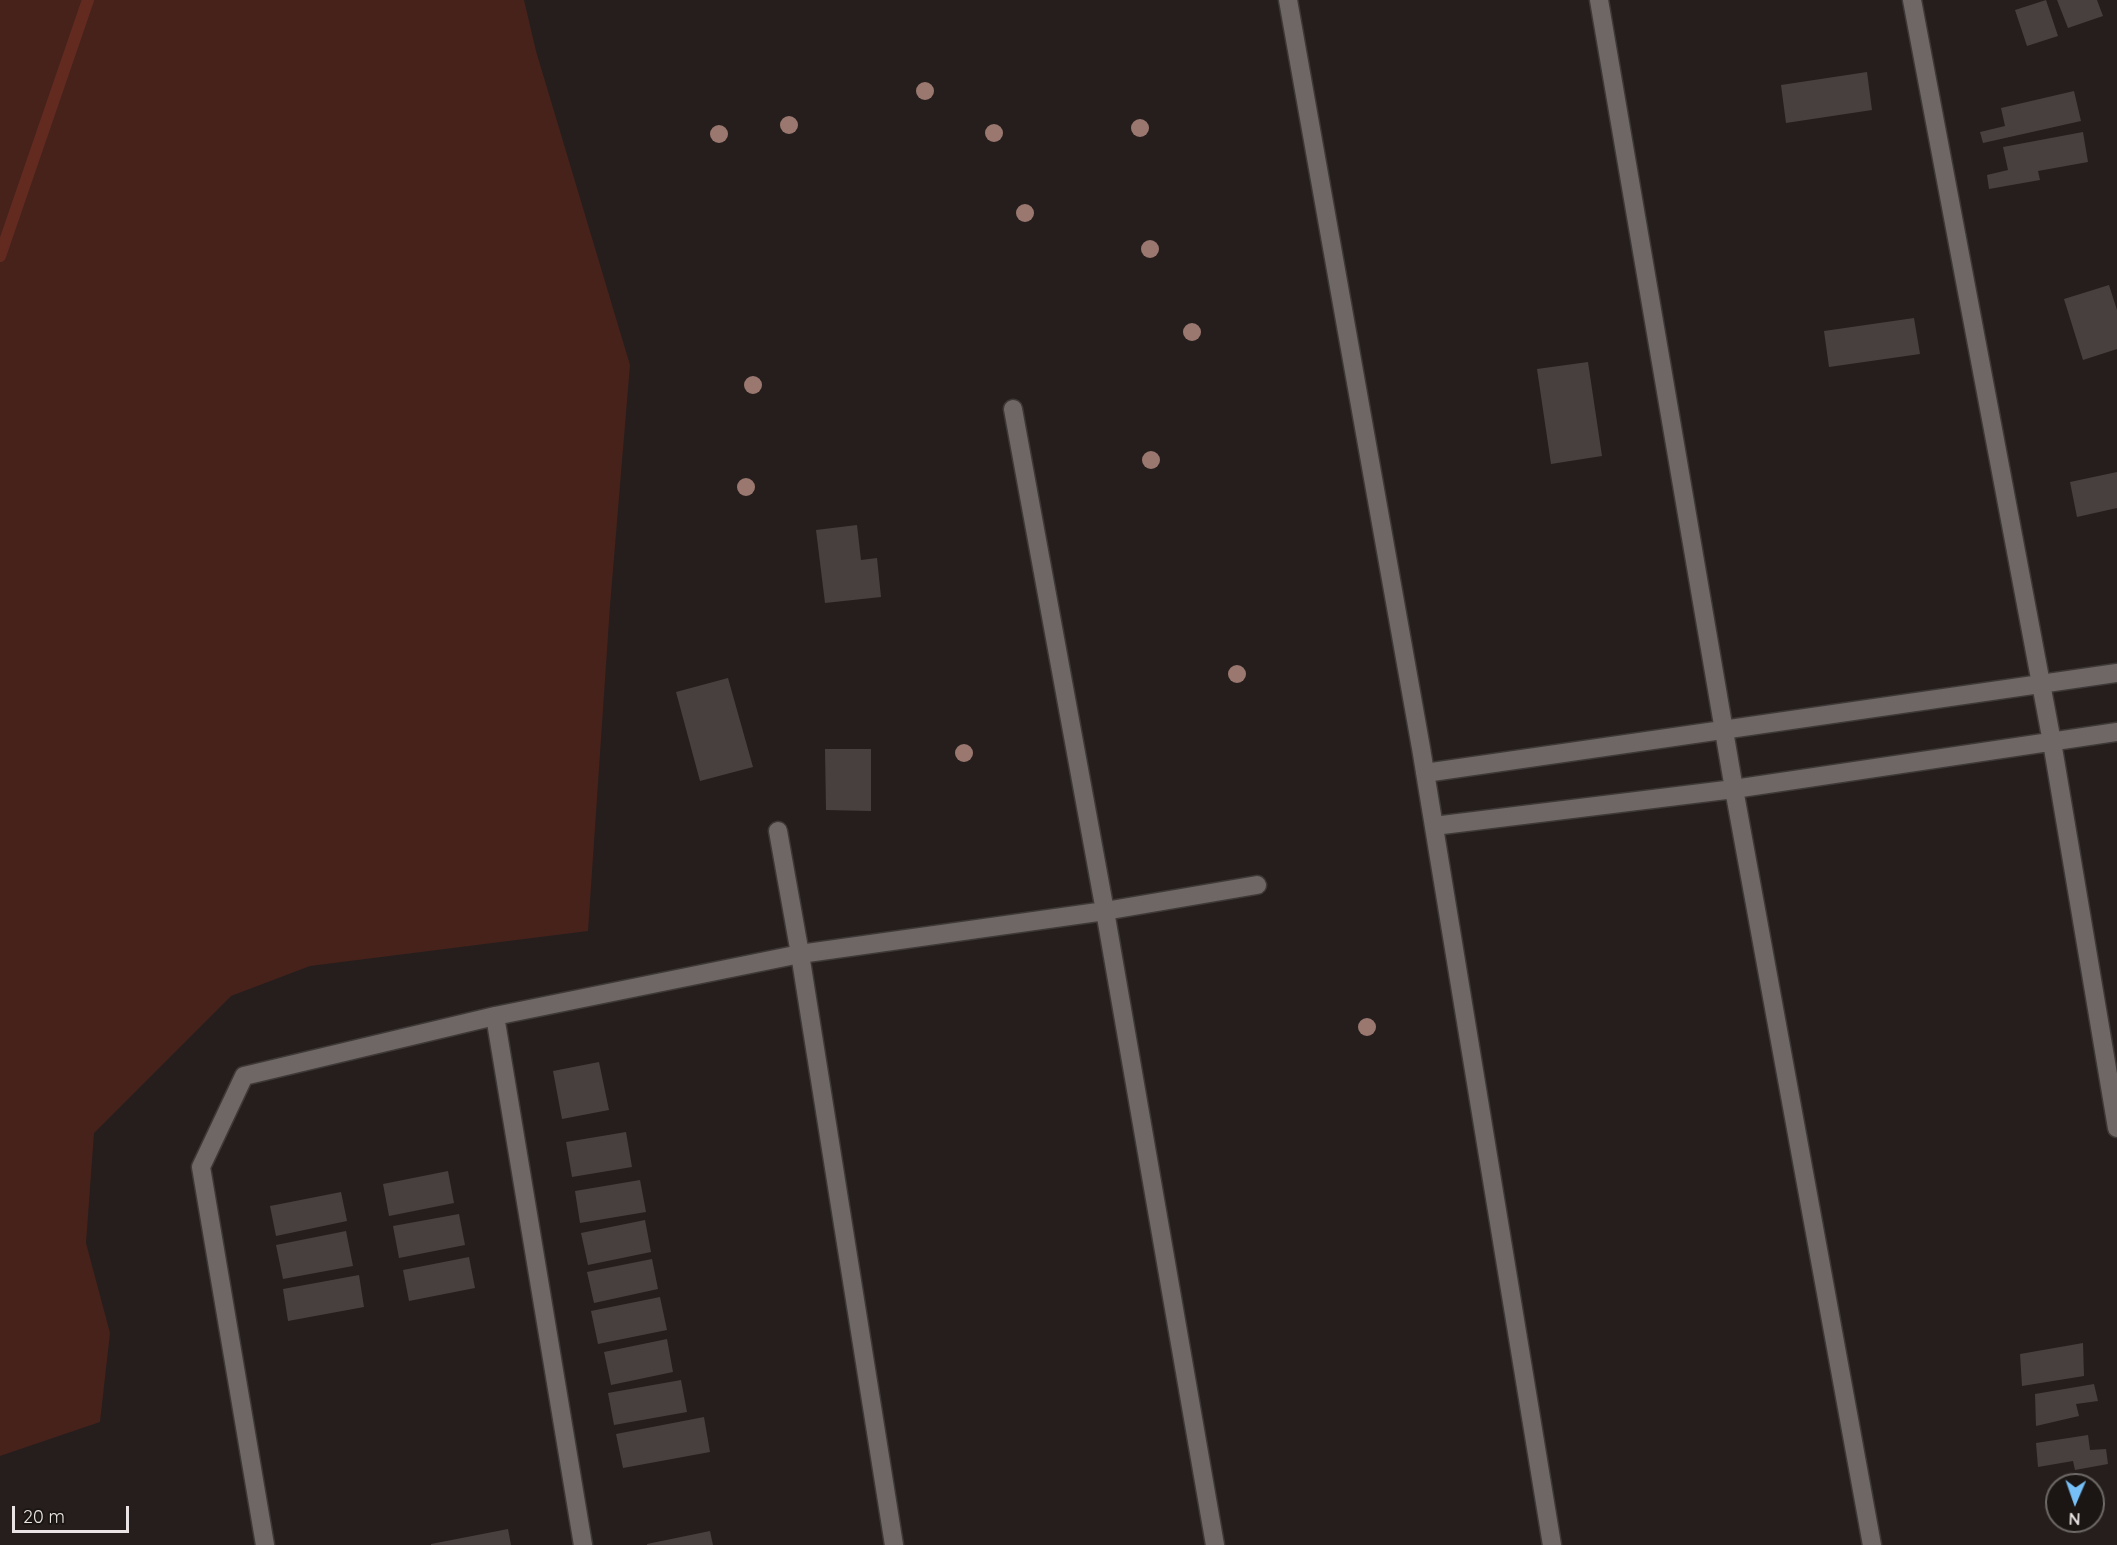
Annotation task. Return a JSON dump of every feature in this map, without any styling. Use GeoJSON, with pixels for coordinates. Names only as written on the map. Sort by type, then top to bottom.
{"type":"FeatureCollection","features":[{"type":"Feature","properties":{"kind":"street"},"geometry":{"type":"LineString","coordinates":[[1288,0],[1425,773],[1552,1545]]}},
{"type":"Feature","properties":{"kind":"street"},"geometry":{"type":"LineString","coordinates":[[1599,0],[1734,789],[1872,1545]]}},
{"type":"Feature","properties":{"kind":"street"},"geometry":{"type":"LineString","coordinates":[[1912,0],[2052,742],[2117,1128]]}},
{"type":"Feature","properties":{"kind":"street"},"geometry":{"type":"LineString","coordinates":[[1013,409],[1105,911],[1215,1545]]}},
{"type":"Feature","properties":{"kind":"street"},"geometry":{"type":"LineString","coordinates":[[1425,773],[2117,673]]}},
{"type":"Feature","properties":{"kind":"street"},"geometry":{"type":"LineString","coordinates":[[1434,826],[1734,789],[2117,732]]}},
{"type":"Feature","properties":{"kind":"street"},"geometry":{"type":"LineString","coordinates":[[778,831],[800,954],[894,1545]]}},
{"type":"Feature","properties":{"kind":"street"},"geometry":{"type":"LineString","coordinates":[[266,1545],[201,1167],[215,1132],[244,1076],[495,1016],[800,954],[1105,911],[1257,885]]}},
{"type":"Feature","properties":{"kind":"street"},"geometry":{"type":"LineString","coordinates":[[495,1016],[582,1545]]}},
{"type":"Feature","properties":{"kind":"shaded area"},"geometry":{"type":"Polygon","coordinates":[[[0,0],[524,0],[536,51],[630,365],[610,606],[588,931],[310,966],[231,996],[94,1133],[86,1243],[110,1333],[100,1422],[0,1456],[0,0]]]}},
{"type":"Feature","properties":{"kind":"building"},"geometry":{"type":"Polygon","coordinates":[[[2046,0],[2058,36],[2027,46],[2015,10],[2046,0]]]}},
{"type":"Feature","properties":{"kind":"building"},"geometry":{"type":"Polygon","coordinates":[[[2057,0],[2097,0],[2103,16],[2068,28],[2057,0]]]}},
{"type":"Feature","properties":{"kind":"building"},"geometry":{"type":"Polygon","coordinates":[[[1867,72],[1872,110],[1786,123],[1781,85],[1867,72]]]}},
{"type":"Feature","properties":{"kind":"building"},"geometry":{"type":"Polygon","coordinates":[[[2074,91],[2081,121],[1983,143],[1980,132],[2005,126],[2001,108],[2074,91]]]}},
{"type":"Feature","properties":{"kind":"building"},"geometry":{"type":"Polygon","coordinates":[[[2083,132],[2088,162],[2038,171],[2040,180],[1989,189],[1987,175],[2008,170],[2003,147],[2083,132]]]}},
{"type":"Feature","properties":{"kind":"building"},"geometry":{"type":"Polygon","coordinates":[[[2109,285],[2117,310],[2117,349],[2083,360],[2064,299],[2109,285]]]}},
{"type":"Feature","properties":{"kind":"building"},"geometry":{"type":"Polygon","coordinates":[[[1914,318],[1920,354],[1829,367],[1824,331],[1914,318]]]}},
{"type":"Feature","properties":{"kind":"building"},"geometry":{"type":"Polygon","coordinates":[[[1588,362],[1602,456],[1551,464],[1537,369],[1588,362]]]}},
{"type":"Feature","properties":{"kind":"building"},"geometry":{"type":"Polygon","coordinates":[[[2117,472],[2117,508],[2077,517],[2070,482],[2117,472]]]}},
{"type":"Feature","properties":{"kind":"building"},"geometry":{"type":"Polygon","coordinates":[[[857,525],[861,560],[877,558],[881,597],[825,603],[816,530],[857,525]]]}},
{"type":"Feature","properties":{"kind":"building"},"geometry":{"type":"Polygon","coordinates":[[[728,678],[753,767],[700,781],[676,692],[728,678]]]}},
{"type":"Feature","properties":{"kind":"building"},"geometry":{"type":"Polygon","coordinates":[[[825,749],[871,749],[871,811],[826,810],[825,749]]]}},
{"type":"Feature","properties":{"kind":"building"},"geometry":{"type":"Polygon","coordinates":[[[599,1062],[609,1110],[562,1119],[553,1071],[599,1062]]]}},
{"type":"Feature","properties":{"kind":"building"},"geometry":{"type":"Polygon","coordinates":[[[626,1132],[632,1167],[572,1177],[566,1142],[626,1132]]]}},
{"type":"Feature","properties":{"kind":"building"},"geometry":{"type":"Polygon","coordinates":[[[448,1171],[454,1203],[389,1216],[383,1184],[448,1171]]]}},
{"type":"Feature","properties":{"kind":"building"},"geometry":{"type":"Polygon","coordinates":[[[640,1180],[646,1212],[580,1223],[575,1191],[640,1180]]]}},
{"type":"Feature","properties":{"kind":"building"},"geometry":{"type":"Polygon","coordinates":[[[341,1192],[347,1221],[276,1236],[270,1206],[341,1192]]]}},
{"type":"Feature","properties":{"kind":"building"},"geometry":{"type":"Polygon","coordinates":[[[459,1214],[465,1245],[399,1258],[393,1226],[459,1214]]]}},
{"type":"Feature","properties":{"kind":"building"},"geometry":{"type":"Polygon","coordinates":[[[645,1220],[651,1252],[588,1265],[581,1233],[645,1220]]]}},
{"type":"Feature","properties":{"kind":"building"},"geometry":{"type":"Polygon","coordinates":[[[346,1231],[353,1266],[283,1279],[276,1245],[346,1231]]]}},
{"type":"Feature","properties":{"kind":"building"},"geometry":{"type":"Polygon","coordinates":[[[469,1257],[475,1288],[409,1301],[403,1270],[469,1257]]]}},
{"type":"Feature","properties":{"kind":"building"},"geometry":{"type":"Polygon","coordinates":[[[652,1259],[658,1289],[594,1303],[587,1272],[652,1259]]]}},
{"type":"Feature","properties":{"kind":"building"},"geometry":{"type":"Polygon","coordinates":[[[359,1275],[364,1307],[288,1321],[283,1289],[359,1275]]]}},
{"type":"Feature","properties":{"kind":"building"},"geometry":{"type":"Polygon","coordinates":[[[660,1297],[667,1330],[598,1344],[591,1311],[660,1297]]]}},
{"type":"Feature","properties":{"kind":"building"},"geometry":{"type":"Polygon","coordinates":[[[667,1339],[673,1372],[611,1385],[604,1352],[667,1339]]]}},
{"type":"Feature","properties":{"kind":"building"},"geometry":{"type":"Polygon","coordinates":[[[2083,1343],[2084,1376],[2022,1386],[2020,1354],[2083,1343]]]}},
{"type":"Feature","properties":{"kind":"building"},"geometry":{"type":"Polygon","coordinates":[[[681,1380],[687,1412],[614,1425],[608,1393],[681,1380]]]}},
{"type":"Feature","properties":{"kind":"building"},"geometry":{"type":"Polygon","coordinates":[[[2094,1384],[2098,1401],[2076,1404],[2079,1416],[2036,1426],[2035,1394],[2094,1384]]]}},
{"type":"Feature","properties":{"kind":"building"},"geometry":{"type":"Polygon","coordinates":[[[704,1417],[710,1452],[623,1468],[616,1434],[704,1417]]]}},
{"type":"Feature","properties":{"kind":"building"},"geometry":{"type":"Polygon","coordinates":[[[2088,1435],[2090,1450],[2106,1449],[2108,1464],[2075,1470],[2073,1461],[2038,1467],[2036,1443],[2088,1435]]]}},
{"type":"Feature","properties":{"kind":"building"},"geometry":{"type":"Polygon","coordinates":[[[508,1529],[511,1545],[431,1545],[431,1544],[508,1529]]]}},
{"type":"Feature","properties":{"kind":"building"},"geometry":{"type":"Polygon","coordinates":[[[710,1531],[713,1545],[647,1545],[647,1544],[710,1531]]]}},
{"type":"Feature","properties":{"kind":"waterway"},"geometry":{"type":"LineString","coordinates":[[0,256],[88,0]]}}]}
